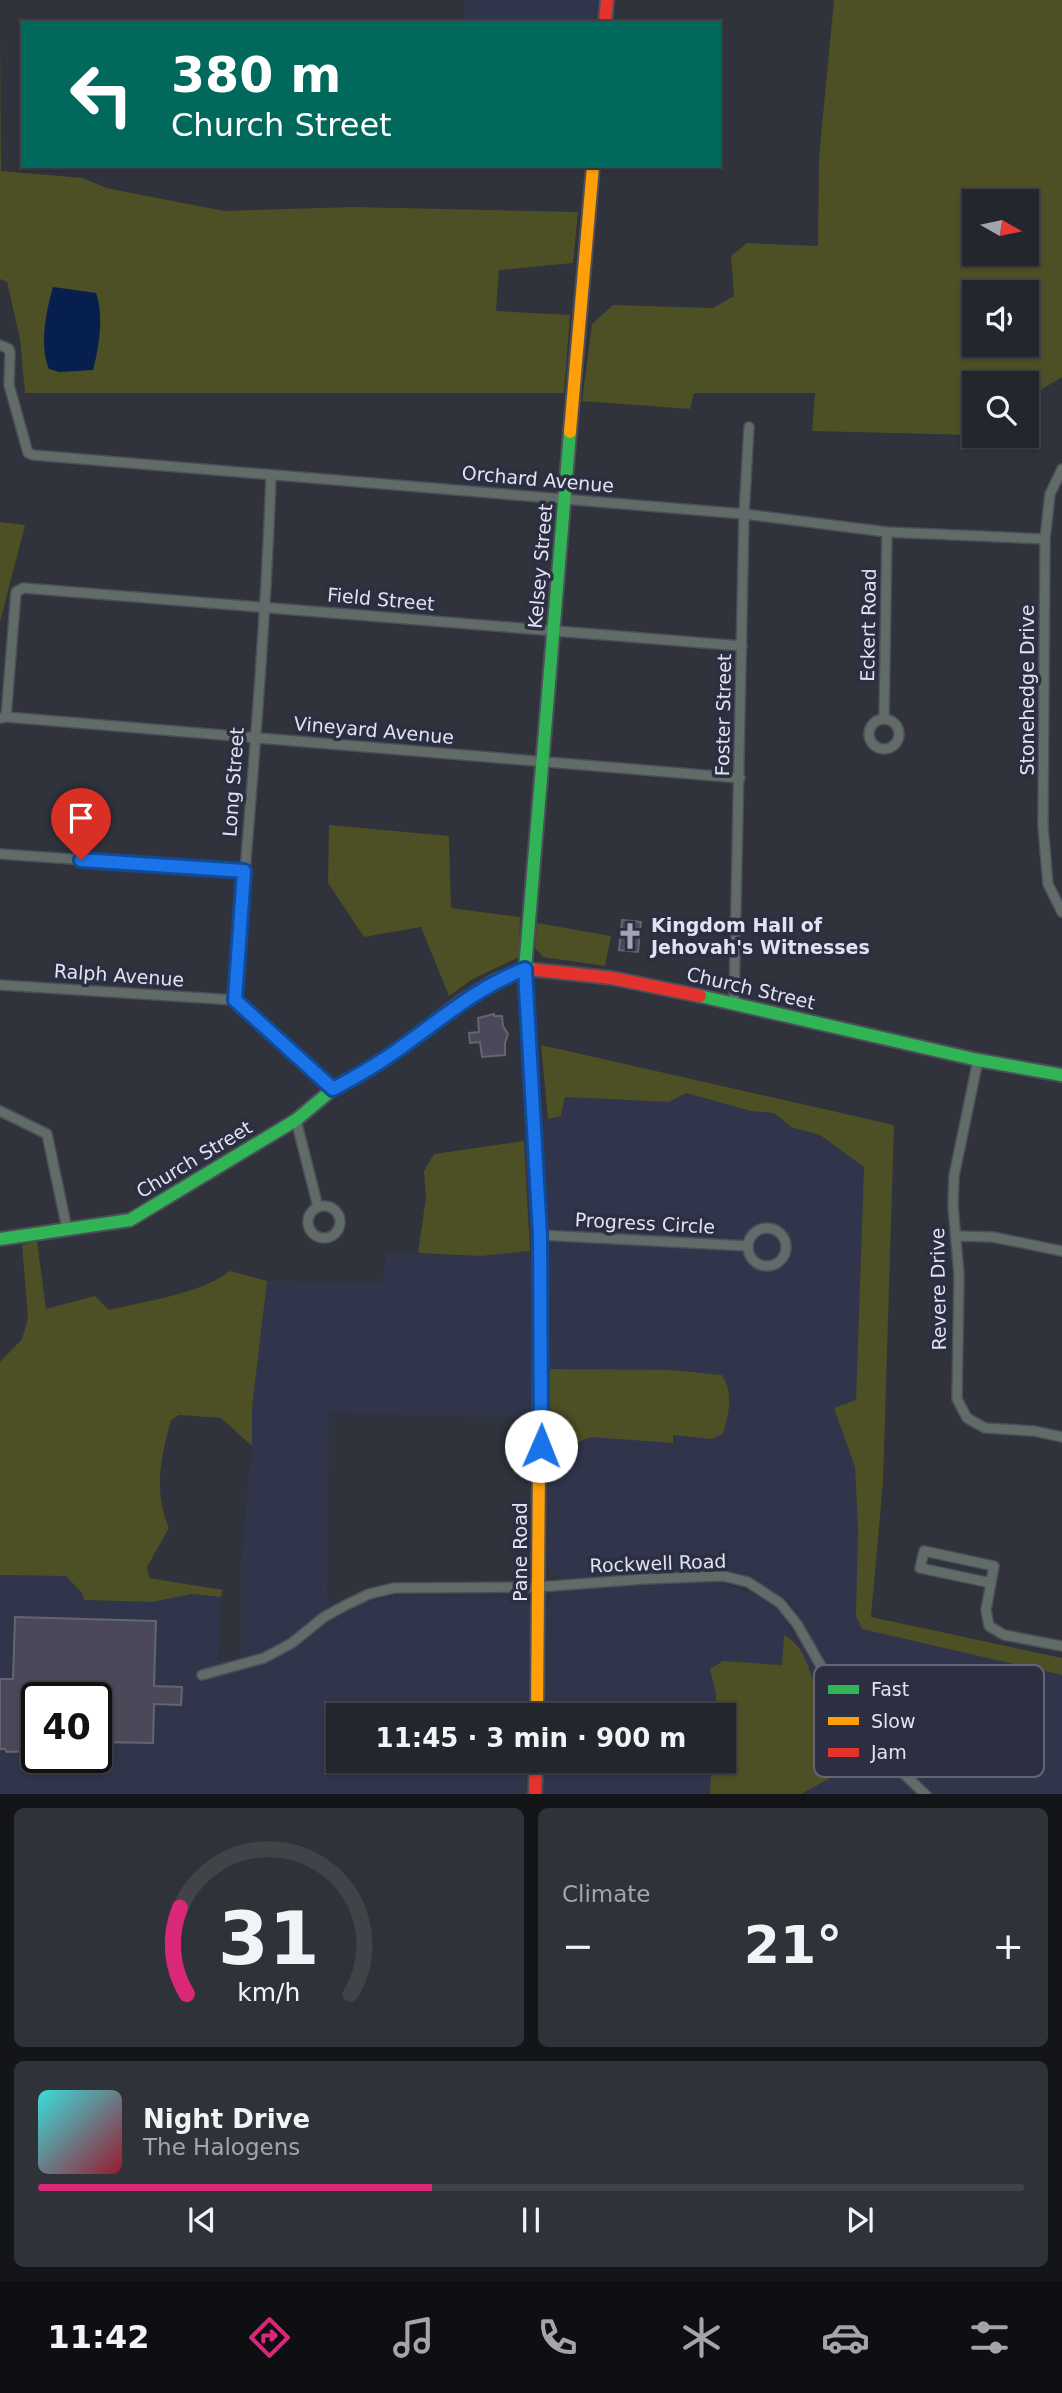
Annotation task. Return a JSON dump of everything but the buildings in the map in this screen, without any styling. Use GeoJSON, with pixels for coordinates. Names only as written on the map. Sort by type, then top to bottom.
{"type":"FeatureCollection","features":[{"type":"Feature","properties":{"kind":"street"},"geometry":{"type":"LineString","coordinates":[[605,21],[607,0]]}},
{"type":"Feature","properties":{"kind":"street","name":"Kelsey Street"},"geometry":{"type":"LineString","coordinates":[[525,969],[593,168]]}},
{"type":"Feature","properties":{"kind":"street","name":"Orchard Avenue"},"geometry":{"type":"LineString","coordinates":[[0,345],[10,352],[9,385],[28,453],[744,514],[887,532],[1045,539]]}},
{"type":"Feature","properties":{"kind":"street","name":"Foster Street"},"geometry":{"type":"LineString","coordinates":[[734,1003],[744,514],[749,427]]}},
{"type":"Feature","properties":{"kind":"street","name":"Stonehedge Drive"},"geometry":{"type":"LineString","coordinates":[[1062,469],[1050,494],[1045,539],[1044,826],[1048,884],[1062,912]]}},
{"type":"Feature","properties":{"kind":"street","name":"Long Street"},"geometry":{"type":"LineString","coordinates":[[235,1000],[254,738],[267,607],[271,475]]}},
{"type":"Feature","properties":{"kind":"street","name":"Eckert Road"},"geometry":{"type":"LineString","coordinates":[[884,719],[887,532]]}},
{"type":"Feature","properties":{"kind":"street","name":"Field Street"},"geometry":{"type":"LineString","coordinates":[[3,718],[18,588],[742,646]]}},
{"type":"Feature","properties":{"kind":"street","name":"Vineyard Avenue"},"geometry":{"type":"LineString","coordinates":[[3,718],[740,778]]}},
{"type":"Feature","properties":{"kind":"street"},"geometry":{"type":"LineString","coordinates":[[0,854],[244,871]]}},
{"type":"Feature","properties":{"kind":"street","name":"Church Street"},"geometry":{"type":"LineString","coordinates":[[0,1239],[130,1220],[296,1121],[333,1089],[388,1057],[462,1001],[496,980],[525,969],[612,978],[734,1003],[978,1060],[1062,1075]]}},
{"type":"Feature","properties":{"kind":"street","name":"Pane Road"},"geometry":{"type":"LineString","coordinates":[[525,969],[540,1235],[541,1426],[537,1703]]}},
{"type":"Feature","properties":{"kind":"street","name":"Ralph Avenue"},"geometry":{"type":"LineString","coordinates":[[0,985],[235,1000]]}},
{"type":"Feature","properties":{"kind":"street"},"geometry":{"type":"LineString","coordinates":[[235,1000],[333,1089]]}},
{"type":"Feature","properties":{"kind":"street","name":"Revere Drive"},"geometry":{"type":"LineString","coordinates":[[978,1060],[954,1176],[959,1275],[957,1399],[967,1418],[985,1428],[1034,1431],[1062,1437]]}},
{"type":"Feature","properties":{"kind":"street"},"geometry":{"type":"LineString","coordinates":[[0,1111],[47,1134],[67,1229]]}},
{"type":"Feature","properties":{"kind":"street"},"geometry":{"type":"LineString","coordinates":[[296,1121],[318,1207]]}},
{"type":"Feature","properties":{"kind":"street"},"geometry":{"type":"LineString","coordinates":[[768,1228],[779,1232],[786,1245],[781,1260],[765,1266],[751,1258],[748,1246],[755,1232],[768,1228]]}},
{"type":"Feature","properties":{"kind":"street","name":"Progress Circle"},"geometry":{"type":"LineString","coordinates":[[540,1235],[748,1246]]}},
{"type":"Feature","properties":{"kind":"street"},"geometry":{"type":"LineString","coordinates":[[956,1236],[993,1237],[1062,1251]]}},
{"type":"Feature","properties":{"kind":"street"},"geometry":{"type":"LineString","coordinates":[[991,1583],[920,1568],[924,1552],[994,1566],[991,1583],[986,1610],[989,1626],[1004,1635],[1062,1646]]}},
{"type":"Feature","properties":{"kind":"street","name":"Rockwell Road"},"geometry":{"type":"LineString","coordinates":[[202,1675],[264,1658],[292,1643],[324,1617],[369,1594],[383,1590],[421,1587],[539,1587],[698,1576],[723,1576],[748,1582],[780,1603],[789,1612],[820,1665]]}},
{"type":"Feature","properties":{"kind":"street"},"geometry":{"type":"LineString","coordinates":[[535,1794],[536,1773]]}},
{"type":"Feature","properties":{"kind":"street","name":"Rockwell Road"},"geometry":{"type":"LineString","coordinates":[[908,1777],[926,1794]]}},
{"type":"Feature","properties":{"kind":"shaded area"},"geometry":{"type":"Polygon","coordinates":[[[465,0],[600,0],[598,21],[464,21],[465,0]]]}},
{"type":"Feature","properties":{"kind":"shaded area"},"geometry":{"type":"Polygon","coordinates":[[[686,1093],[751,1111],[774,1113],[791,1127],[820,1135],[864,1167],[856,1401],[834,1408],[855,1467],[862,1629],[1019,1665],[814,1665],[814,1681],[798,1644],[784,1636],[783,1665],[723,1661],[717,1703],[544,1703],[547,1605],[554,1594],[564,1590],[702,1582],[730,1585],[766,1600],[783,1616],[798,1643],[811,1634],[790,1602],[742,1573],[707,1567],[566,1579],[551,1573],[548,1567],[550,1318],[537,1322],[535,1418],[329,1413],[327,1598],[337,1618],[364,1602],[400,1595],[524,1598],[530,1606],[527,1703],[326,1703],[326,1773],[526,1773],[526,1794],[0,1794],[0,1575],[66,1576],[82,1593],[84,1600],[152,1602],[192,1594],[221,1597],[218,1660],[241,1658],[241,1563],[252,1446],[252,1408],[267,1281],[383,1282],[386,1253],[481,1256],[530,1251],[524,1141],[548,1119],[561,1116],[565,1097],[669,1102],[686,1093]]]}},
{"type":"Feature","properties":{"kind":"shaded area"},"geometry":{"type":"Polygon","coordinates":[[[1044,1671],[1062,1675],[1062,1794],[801,1794],[832,1777],[1044,1777],[1044,1671]]]}},
{"type":"Feature","properties":{"kind":"shaded area"},"geometry":{"type":"Polygon","coordinates":[[[543,1773],[711,1773],[710,1794],[542,1794],[543,1773]]]}},
{"type":"Feature","properties":{"kind":"green space"},"geometry":{"type":"Polygon","coordinates":[[[834,0],[1062,0],[1062,377],[1039,391],[1039,371],[962,371],[962,435],[812,431],[815,393],[694,393],[690,409],[582,401],[592,324],[613,305],[713,308],[734,296],[731,256],[747,243],[818,246],[819,157],[834,0]]]}},
{"type":"Feature","properties":{"kind":"green space"},"geometry":{"type":"Polygon","coordinates":[[[0,30],[1,171],[83,178],[106,188],[224,211],[353,207],[578,212],[573,263],[499,270],[496,311],[570,315],[564,393],[25,393],[20,339],[7,282],[0,279],[0,30]]]}},
{"type":"Feature","properties":{"kind":"green space"},"geometry":{"type":"Polygon","coordinates":[[[0,522],[25,525],[0,622],[0,522]]]}},
{"type":"Feature","properties":{"kind":"green space"},"geometry":{"type":"Polygon","coordinates":[[[329,825],[449,836],[451,908],[520,917],[519,957],[471,980],[449,996],[421,927],[364,937],[328,883],[329,825]]]}},
{"type":"Feature","properties":{"kind":"green space"},"geometry":{"type":"Polygon","coordinates":[[[537,923],[611,936],[605,966],[543,957],[535,948],[537,923]]]}},
{"type":"Feature","properties":{"kind":"green space"},"geometry":{"type":"Polygon","coordinates":[[[541,1045],[894,1125],[883,1482],[871,1617],[1062,1658],[1062,1675],[1044,1671],[1044,1665],[1019,1665],[862,1629],[856,1616],[858,1530],[855,1467],[834,1408],[856,1400],[864,1167],[820,1135],[791,1127],[774,1113],[751,1111],[686,1093],[669,1102],[565,1097],[561,1116],[548,1119],[541,1045]]]}},
{"type":"Feature","properties":{"kind":"green space"},"geometry":{"type":"Polygon","coordinates":[[[524,1141],[530,1251],[481,1256],[418,1253],[426,1197],[424,1171],[434,1154],[524,1141]]]}},
{"type":"Feature","properties":{"kind":"green space"},"geometry":{"type":"Polygon","coordinates":[[[37,1241],[46,1309],[95,1296],[109,1310],[204,1286],[230,1271],[267,1281],[252,1408],[252,1446],[221,1418],[179,1415],[171,1420],[160,1474],[161,1501],[169,1528],[147,1567],[149,1578],[223,1590],[221,1597],[192,1594],[152,1602],[84,1600],[82,1593],[66,1576],[0,1575],[0,1362],[22,1339],[28,1318],[22,1245],[37,1241]]]}},
{"type":"Feature","properties":{"kind":"green space"},"geometry":{"type":"Polygon","coordinates":[[[550,1369],[671,1370],[722,1375],[729,1397],[723,1434],[712,1439],[673,1435],[673,1443],[591,1437],[549,1454],[550,1369]]]}},
{"type":"Feature","properties":{"kind":"green space"},"geometry":{"type":"Polygon","coordinates":[[[784,1635],[798,1647],[814,1681],[814,1777],[832,1777],[801,1794],[710,1794],[711,1773],[736,1773],[736,1703],[716,1703],[710,1669],[723,1661],[782,1665],[784,1635]]]}},
{"type":"Feature","properties":{"kind":"water"},"geometry":{"type":"Polygon","coordinates":[[[53,287],[96,293],[100,311],[100,332],[93,370],[59,372],[49,369],[44,339],[53,287]]]}},
{"type":"Feature","properties":{"kind":"traffic: fast"},"geometry":{"type":"LineString","coordinates":[[540,1329],[540,1235],[525,969],[570,432]]}},
{"type":"Feature","properties":{"kind":"traffic: fast"},"geometry":{"type":"LineString","coordinates":[[0,1239],[130,1220],[296,1120],[333,1089],[388,1057],[462,1001],[496,980],[525,969],[537,970]]}},
{"type":"Feature","properties":{"kind":"traffic: fast"},"geometry":{"type":"LineString","coordinates":[[700,996],[978,1060],[1062,1075]]}},
{"type":"Feature","properties":{"kind":"traffic: slow"},"geometry":{"type":"LineString","coordinates":[[570,432],[593,168]]}},
{"type":"Feature","properties":{"kind":"traffic: slow"},"geometry":{"type":"LineString","coordinates":[[537,1703],[540,1329]]}},
{"type":"Feature","properties":{"kind":"traffic: jam"},"geometry":{"type":"LineString","coordinates":[[605,21],[607,0]]}},
{"type":"Feature","properties":{"kind":"traffic: jam"},"geometry":{"type":"LineString","coordinates":[[537,970],[612,978],[700,996]]}},
{"type":"Feature","properties":{"kind":"traffic: jam"},"geometry":{"type":"LineString","coordinates":[[535,1794],[536,1773]]}},
{"type":"Feature","properties":{"kind":"place","name":"Kingdom Hall of Jehovah's Witnesses"},"geometry":{"type":"Point","coordinates":[630,936]}},
{"type":"Feature","properties":{"kind":"route"},"geometry":{"type":"LineString","coordinates":[[81,860],[244,871],[235,1000],[333,1089],[388,1057],[462,1001],[496,980],[525,969],[540,1235],[541,1446]]}}]}
